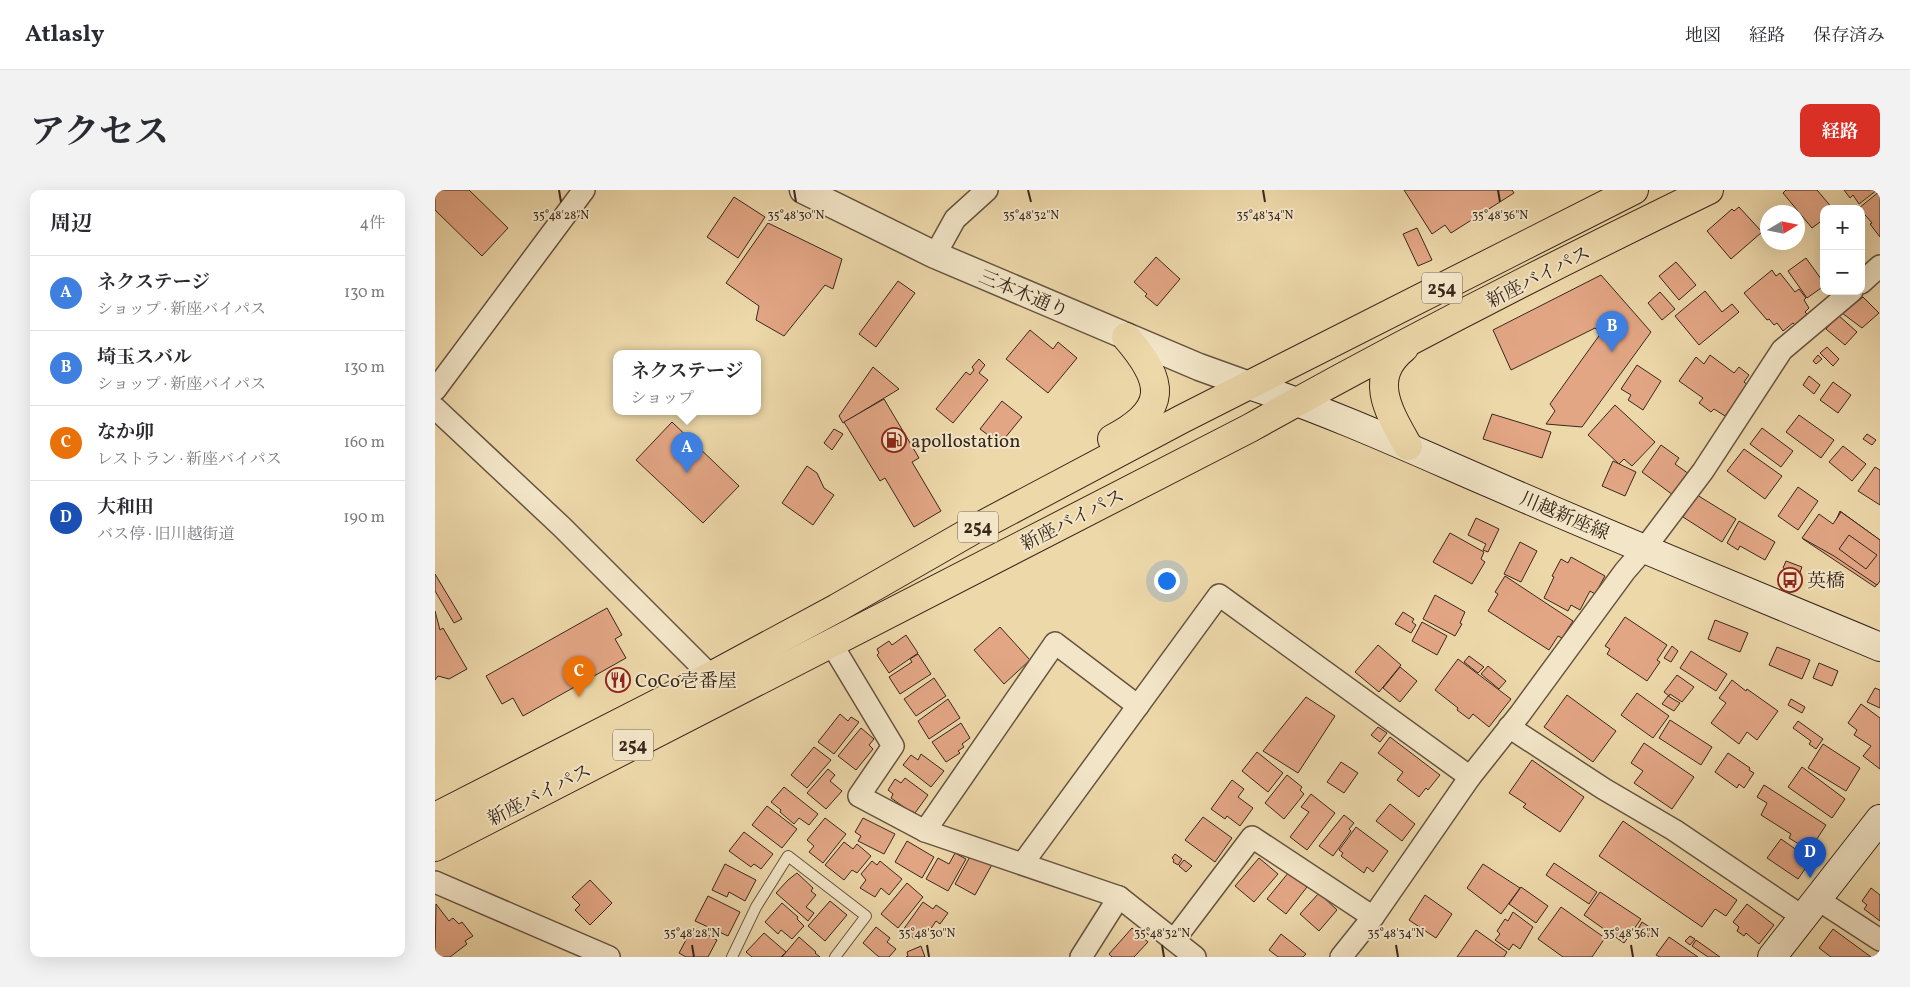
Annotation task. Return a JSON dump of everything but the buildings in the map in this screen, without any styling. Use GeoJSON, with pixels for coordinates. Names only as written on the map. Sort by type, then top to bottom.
{"type":"FeatureCollection","features":[{"type":"Feature","properties":{"kind":"highway","name":"新座バイパス"},"geometry":{"type":"LineString","coordinates":[[435,817],[711,676],[837,608],[973,530],[1249,386],[1634,190]]}},
{"type":"Feature","properties":{"kind":"highway","name":"新座バイパス"},"geometry":{"type":"LineString","coordinates":[[435,847],[1250,428],[1413,340],[1709,190]]}},
{"type":"Feature","properties":{"kind":"highway"},"geometry":{"type":"LineString","coordinates":[[973,530],[1063,465],[1119,436],[1141,421],[1148,413],[1154,402],[1154,384],[1147,365],[1126,337]]}},
{"type":"Feature","properties":{"kind":"highway"},"geometry":{"type":"LineString","coordinates":[[1407,446],[1386,404],[1383,388],[1386,370],[1393,357],[1413,340]]}},
{"type":"Feature","properties":{"kind":"main road","name":"川越新座線"},"geometry":{"type":"LineString","coordinates":[[1249,386],[1298,401],[1407,446],[1494,485],[1880,647]]}},
{"type":"Feature","properties":{"kind":"main road"},"geometry":{"type":"LineString","coordinates":[[1772,957],[1879,822]]}},
{"type":"Feature","properties":{"kind":"street"},"geometry":{"type":"LineString","coordinates":[[435,390],[584,190]]}},
{"type":"Feature","properties":{"kind":"street","name":"三本木通り"},"geometry":{"type":"LineString","coordinates":[[803,190],[935,255],[1126,337],[1249,386]]}},
{"type":"Feature","properties":{"kind":"street"},"geometry":{"type":"LineString","coordinates":[[935,255],[955,219],[987,190]]}},
{"type":"Feature","properties":{"kind":"street"},"geometry":{"type":"LineString","coordinates":[[1865,279],[1880,266]]}},
{"type":"Feature","properties":{"kind":"street"},"geometry":{"type":"LineString","coordinates":[[1341,957],[1373,917],[1470,777],[1703,471],[1782,350],[1847,295]]}},
{"type":"Feature","properties":{"kind":"street"},"geometry":{"type":"LineString","coordinates":[[435,408],[569,534],[711,676]]}},
{"type":"Feature","properties":{"kind":"street"},"geometry":{"type":"LineString","coordinates":[[1023,863],[1219,594],[1470,777]]}},
{"type":"Feature","properties":{"kind":"street"},"geometry":{"type":"LineString","coordinates":[[831,643],[893,746],[859,796],[925,830],[1119,897],[1195,957]]}},
{"type":"Feature","properties":{"kind":"street"},"geometry":{"type":"LineString","coordinates":[[925,830],[1055,643],[1138,706]]}},
{"type":"Feature","properties":{"kind":"street"},"geometry":{"type":"LineString","coordinates":[[1509,727],[1603,789],[1674,830],[1810,908],[1880,940]]}},
{"type":"Feature","properties":{"kind":"street"},"geometry":{"type":"LineString","coordinates":[[1174,940],[1252,837],[1373,917]]}},
{"type":"Feature","properties":{"kind":"street"},"geometry":{"type":"LineString","coordinates":[[435,882],[609,957]]}},
{"type":"Feature","properties":{"kind":"street"},"geometry":{"type":"LineString","coordinates":[[1081,957],[1119,897]]}},
{"type":"Feature","properties":{"kind":"lane"},"geometry":{"type":"LineString","coordinates":[[732,957],[757,907],[788,856],[866,916],[835,957]]}},
{"type":"Feature","properties":{"kind":"place","name":"埼玉スバル"},"geometry":{"type":"Point","coordinates":[1612,352]}},
{"type":"Feature","properties":{"kind":"place","name":"apollostation"},"geometry":{"type":"Point","coordinates":[894,440]}},
{"type":"Feature","properties":{"kind":"place","name":"ネクステージ"},"geometry":{"type":"Point","coordinates":[687,473]}},
{"type":"Feature","properties":{"kind":"place","name":"英橋"},"geometry":{"type":"Point","coordinates":[1790,580]}},
{"type":"Feature","properties":{"kind":"place","name":"CoCo壱番屋"},"geometry":{"type":"Point","coordinates":[618,680]}},
{"type":"Feature","properties":{"kind":"place","name":"なか卯"},"geometry":{"type":"Point","coordinates":[579,697]}},
{"type":"Feature","properties":{"kind":"place","name":"大和田"},"geometry":{"type":"Point","coordinates":[1810,878]}}]}
